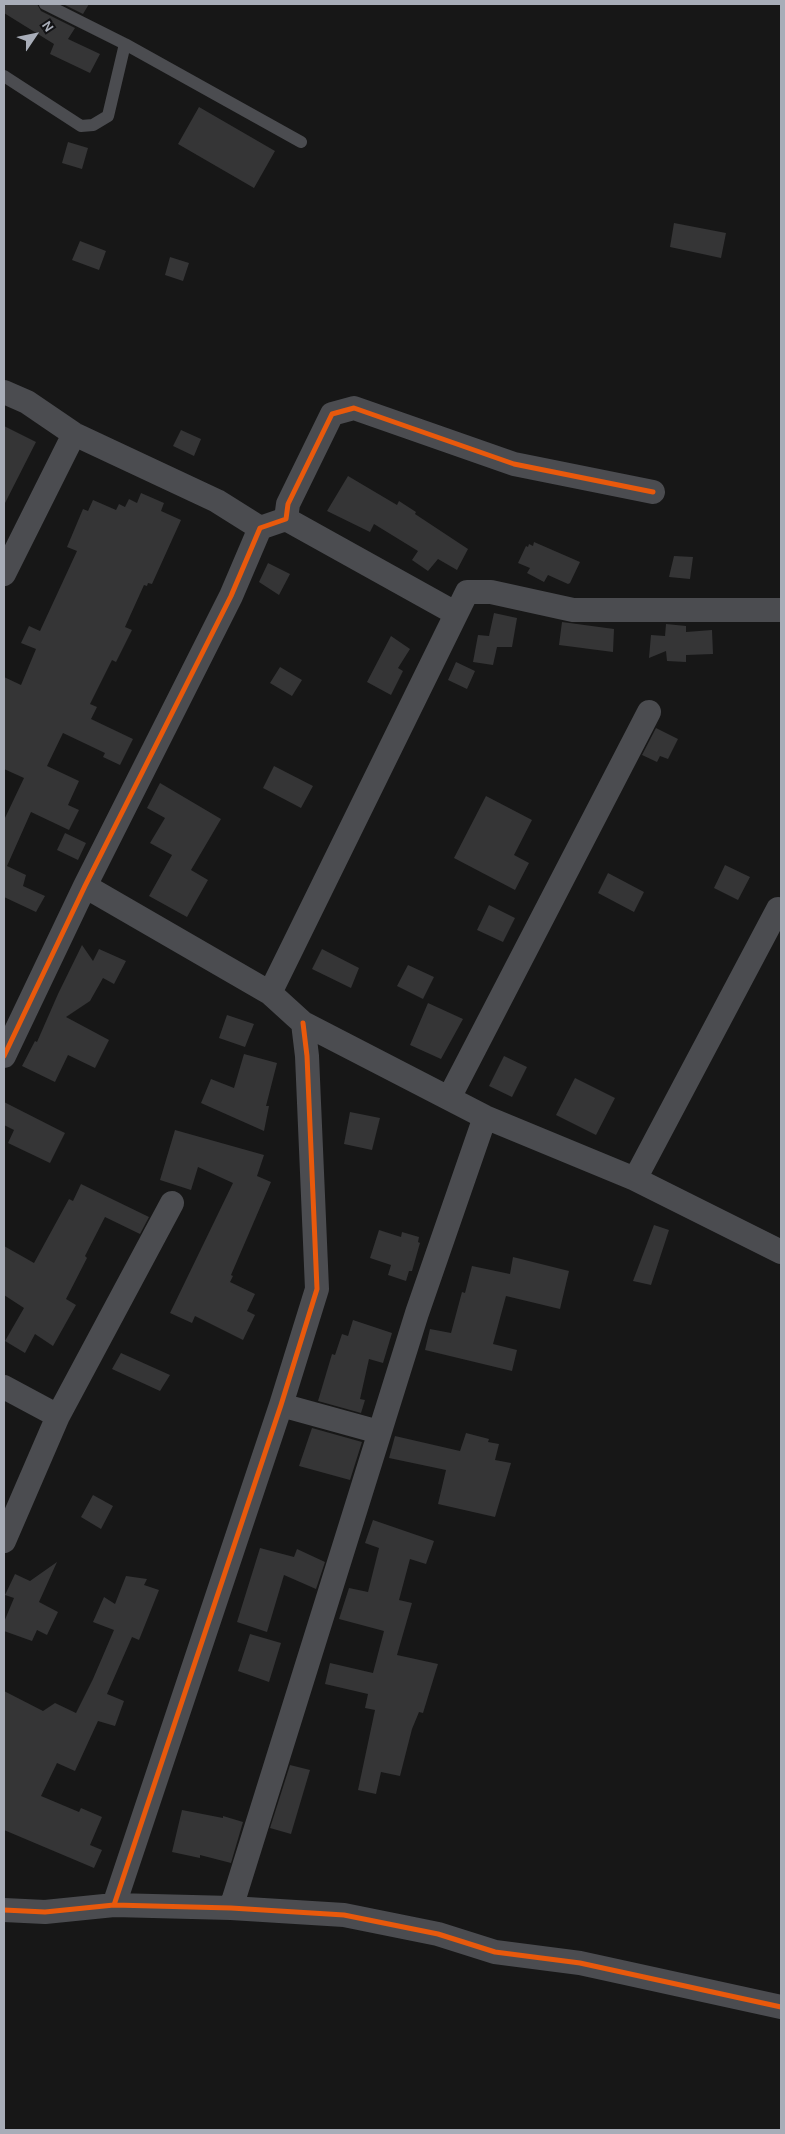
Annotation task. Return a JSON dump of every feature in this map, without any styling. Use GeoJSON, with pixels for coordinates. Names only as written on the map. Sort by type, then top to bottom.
{"type":"FeatureCollection","features":[{"type":"Feature","properties":{"kind":"street"},"geometry":{"type":"LineString","coordinates":[[4,392],[27,402],[74,434],[217,501],[260,528]]}},
{"type":"Feature","properties":{"kind":"street"},"geometry":{"type":"LineString","coordinates":[[286,519],[288,504],[332,414],[354,408],[514,464],[653,492]]}},
{"type":"Feature","properties":{"kind":"street"},"geometry":{"type":"LineString","coordinates":[[4,574],[74,434]]}},
{"type":"Feature","properties":{"kind":"street"},"geometry":{"type":"LineString","coordinates":[[4,1056],[85,886],[231,596],[260,528],[286,519],[455,614]]}},
{"type":"Feature","properties":{"kind":"street"},"geometry":{"type":"LineString","coordinates":[[270,994],[467,592],[480,591],[573,610],[781,610]]}},
{"type":"Feature","properties":{"kind":"street"},"geometry":{"type":"LineString","coordinates":[[449,1098],[649,712]]}},
{"type":"Feature","properties":{"kind":"street"},"geometry":{"type":"LineString","coordinates":[[85,886],[270,994],[303,1023],[485,1117],[635,1179],[781,1252]]}},
{"type":"Feature","properties":{"kind":"street"},"geometry":{"type":"LineString","coordinates":[[635,1179],[778,909]]}},
{"type":"Feature","properties":{"kind":"street"},"geometry":{"type":"LineString","coordinates":[[114,1905],[281,1405],[317,1289],[307,1056],[303,1023]]}},
{"type":"Feature","properties":{"kind":"street"},"geometry":{"type":"LineString","coordinates":[[231,1908],[416,1312],[485,1117]]}},
{"type":"Feature","properties":{"kind":"street"},"geometry":{"type":"LineString","coordinates":[[4,1541],[58,1416],[172,1203]]}},
{"type":"Feature","properties":{"kind":"street"},"geometry":{"type":"LineString","coordinates":[[4,1387],[58,1416]]}},
{"type":"Feature","properties":{"kind":"street"},"geometry":{"type":"LineString","coordinates":[[281,1405],[379,1432]]}},
{"type":"Feature","properties":{"kind":"street"},"geometry":{"type":"LineString","coordinates":[[4,1910],[45,1912],[114,1905],[231,1908],[344,1915],[438,1934],[495,1952],[580,1962],[781,2007]]}},
{"type":"Feature","properties":{"kind":"lane"},"geometry":{"type":"LineString","coordinates":[[44,4],[125,44],[300,142]]}},
{"type":"Feature","properties":{"kind":"lane"},"geometry":{"type":"LineString","coordinates":[[4,76],[81,126],[93,125],[108,116],[125,44]]}},
{"type":"Feature","properties":{"kind":"building"},"geometry":{"type":"Polygon","coordinates":[[[4,4],[37,4],[41,11],[75,28],[68,39],[100,54],[90,73],[50,54],[54,44],[4,13],[4,4]]]}},
{"type":"Feature","properties":{"kind":"building"},"geometry":{"type":"Polygon","coordinates":[[[63,4],[89,4],[83,14],[63,4]]]}},
{"type":"Feature","properties":{"kind":"building"},"geometry":{"type":"Polygon","coordinates":[[[199,107],[275,151],[254,188],[178,144],[199,107]]]}},
{"type":"Feature","properties":{"kind":"building"},"geometry":{"type":"Polygon","coordinates":[[[68,142],[88,148],[82,169],[62,163],[68,142]]]}},
{"type":"Feature","properties":{"kind":"building"},"geometry":{"type":"Polygon","coordinates":[[[674,223],[726,233],[721,258],[670,247],[674,223]]]}},
{"type":"Feature","properties":{"kind":"building"},"geometry":{"type":"Polygon","coordinates":[[[80,241],[106,251],[99,270],[72,260],[80,241]]]}},
{"type":"Feature","properties":{"kind":"building"},"geometry":{"type":"Polygon","coordinates":[[[170,257],[189,263],[183,281],[165,275],[170,257]]]}},
{"type":"Feature","properties":{"kind":"building"},"geometry":{"type":"Polygon","coordinates":[[[4,426],[36,442],[4,505],[4,426]]]}},
{"type":"Feature","properties":{"kind":"building"},"geometry":{"type":"Polygon","coordinates":[[[181,430],[201,439],[194,456],[173,446],[181,430]]]}},
{"type":"Feature","properties":{"kind":"building"},"geometry":{"type":"Polygon","coordinates":[[[348,476],[397,505],[399,501],[416,512],[415,514],[468,549],[457,570],[438,559],[428,571],[412,560],[418,551],[374,524],[370,532],[327,511],[348,476]]]}},
{"type":"Feature","properties":{"kind":"building"},"geometry":{"type":"Polygon","coordinates":[[[141,493],[164,503],[161,511],[181,520],[152,584],[144,585],[125,627],[132,630],[116,662],[112,660],[90,704],[97,707],[91,719],[133,739],[120,765],[103,757],[105,753],[63,733],[47,766],[79,781],[68,805],[79,810],[69,830],[31,812],[7,866],[26,875],[23,886],[45,896],[36,912],[4,897],[4,820],[24,778],[4,769],[4,677],[21,685],[36,649],[21,643],[29,626],[40,631],[77,551],[67,547],[83,509],[88,511],[93,500],[116,510],[119,504],[125,507],[129,499],[137,503],[141,493]]]}},
{"type":"Feature","properties":{"kind":"building"},"geometry":{"type":"Polygon","coordinates":[[[534,542],[580,562],[570,583],[568,584],[548,575],[544,582],[527,573],[530,568],[518,563],[526,546],[528,547],[529,544],[533,546],[534,542]]]}},
{"type":"Feature","properties":{"kind":"building"},"geometry":{"type":"Polygon","coordinates":[[[674,556],[693,557],[690,579],[669,577],[674,556]]]}},
{"type":"Feature","properties":{"kind":"building"},"geometry":{"type":"Polygon","coordinates":[[[268,563],[290,574],[279,595],[259,582],[268,563]]]}},
{"type":"Feature","properties":{"kind":"building"},"geometry":{"type":"Polygon","coordinates":[[[494,613],[517,618],[512,647],[497,647],[493,665],[473,662],[478,635],[489,636],[494,613]]]}},
{"type":"Feature","properties":{"kind":"building"},"geometry":{"type":"Polygon","coordinates":[[[562,622],[614,629],[613,652],[559,645],[562,622]]]}},
{"type":"Feature","properties":{"kind":"building"},"geometry":{"type":"Polygon","coordinates":[[[666,624],[686,626],[686,632],[712,630],[713,654],[686,655],[686,662],[667,661],[666,651],[649,658],[651,635],[665,636],[666,624]]]}},
{"type":"Feature","properties":{"kind":"building"},"geometry":{"type":"Polygon","coordinates":[[[391,636],[410,649],[398,668],[403,671],[391,695],[367,682],[391,636]]]}},
{"type":"Feature","properties":{"kind":"building"},"geometry":{"type":"Polygon","coordinates":[[[456,662],[475,671],[467,689],[448,680],[456,662]]]}},
{"type":"Feature","properties":{"kind":"building"},"geometry":{"type":"Polygon","coordinates":[[[280,667],[302,680],[292,696],[270,683],[280,667]]]}},
{"type":"Feature","properties":{"kind":"building"},"geometry":{"type":"Polygon","coordinates":[[[656,728],[678,739],[668,759],[660,756],[657,762],[642,755],[656,728]]]}},
{"type":"Feature","properties":{"kind":"building"},"geometry":{"type":"Polygon","coordinates":[[[274,766],[313,786],[301,808],[263,788],[274,766]]]}},
{"type":"Feature","properties":{"kind":"building"},"geometry":{"type":"Polygon","coordinates":[[[160,783],[221,819],[191,870],[208,880],[187,917],[149,896],[172,855],[150,843],[165,818],[147,808],[160,783]]]}},
{"type":"Feature","properties":{"kind":"building"},"geometry":{"type":"Polygon","coordinates":[[[486,796],[532,820],[514,855],[529,863],[515,890],[454,858],[486,796]]]}},
{"type":"Feature","properties":{"kind":"building"},"geometry":{"type":"Polygon","coordinates":[[[65,833],[86,843],[78,860],[57,850],[65,833]]]}},
{"type":"Feature","properties":{"kind":"building"},"geometry":{"type":"Polygon","coordinates":[[[725,865],[750,877],[738,900],[714,888],[725,865]]]}},
{"type":"Feature","properties":{"kind":"building"},"geometry":{"type":"Polygon","coordinates":[[[608,873],[644,892],[634,912],[598,893],[608,873]]]}},
{"type":"Feature","properties":{"kind":"building"},"geometry":{"type":"Polygon","coordinates":[[[489,905],[515,918],[503,942],[477,930],[489,905]]]}},
{"type":"Feature","properties":{"kind":"building"},"geometry":{"type":"Polygon","coordinates":[[[82,945],[93,961],[99,949],[126,961],[114,984],[103,978],[90,1001],[66,1017],[109,1040],[95,1068],[68,1055],[55,1082],[22,1066],[35,1041],[37,1042],[82,945]]]}},
{"type":"Feature","properties":{"kind":"building"},"geometry":{"type":"Polygon","coordinates":[[[322,949],[359,968],[351,988],[312,969],[322,949]]]}},
{"type":"Feature","properties":{"kind":"building"},"geometry":{"type":"Polygon","coordinates":[[[408,965],[434,977],[423,999],[397,986],[408,965]]]}},
{"type":"Feature","properties":{"kind":"building"},"geometry":{"type":"Polygon","coordinates":[[[428,1003],[463,1019],[441,1059],[410,1045],[428,1003]]]}},
{"type":"Feature","properties":{"kind":"building"},"geometry":{"type":"Polygon","coordinates":[[[227,1015],[254,1024],[245,1047],[219,1038],[227,1015]]]}},
{"type":"Feature","properties":{"kind":"building"},"geometry":{"type":"Polygon","coordinates":[[[244,1054],[277,1063],[266,1106],[269,1106],[264,1131],[201,1103],[211,1079],[234,1088],[244,1054]]]}},
{"type":"Feature","properties":{"kind":"building"},"geometry":{"type":"Polygon","coordinates":[[[504,1056],[527,1067],[512,1097],[489,1086],[504,1056]]]}},
{"type":"Feature","properties":{"kind":"building"},"geometry":{"type":"Polygon","coordinates":[[[575,1078],[615,1098],[596,1135],[556,1115],[575,1078]]]}},
{"type":"Feature","properties":{"kind":"building"},"geometry":{"type":"Polygon","coordinates":[[[4,1102],[65,1133],[50,1163],[8,1143],[14,1130],[4,1125],[4,1102]]]}},
{"type":"Feature","properties":{"kind":"building"},"geometry":{"type":"Polygon","coordinates":[[[350,1112],[380,1118],[372,1150],[344,1144],[350,1112]]]}},
{"type":"Feature","properties":{"kind":"building"},"geometry":{"type":"Polygon","coordinates":[[[175,1130],[264,1155],[257,1176],[271,1182],[231,1275],[233,1276],[230,1282],[255,1294],[247,1311],[255,1315],[243,1340],[195,1316],[192,1323],[170,1313],[233,1183],[198,1167],[191,1190],[160,1180],[175,1130]]]}},
{"type":"Feature","properties":{"kind":"building"},"geometry":{"type":"Polygon","coordinates":[[[81,1184],[149,1217],[140,1234],[105,1217],[66,1299],[76,1305],[53,1346],[35,1334],[25,1353],[5,1341],[24,1308],[4,1295],[4,1246],[34,1263],[69,1199],[73,1201],[81,1184]]]}},
{"type":"Feature","properties":{"kind":"building"},"geometry":{"type":"Polygon","coordinates":[[[654,1225],[669,1230],[651,1285],[633,1281],[654,1225]]]}},
{"type":"Feature","properties":{"kind":"building"},"geometry":{"type":"Polygon","coordinates":[[[379,1230],[401,1237],[402,1232],[419,1237],[418,1242],[420,1243],[412,1271],[409,1271],[406,1281],[388,1275],[391,1265],[370,1258],[379,1230]]]}},
{"type":"Feature","properties":{"kind":"building"},"geometry":{"type":"Polygon","coordinates":[[[513,1257],[569,1271],[560,1309],[506,1296],[493,1344],[517,1350],[512,1371],[425,1350],[430,1329],[451,1333],[462,1292],[465,1293],[472,1266],[510,1274],[513,1257]]]}},
{"type":"Feature","properties":{"kind":"building"},"geometry":{"type":"Polygon","coordinates":[[[353,1320],[392,1333],[383,1363],[369,1359],[360,1399],[365,1400],[361,1413],[318,1401],[332,1354],[335,1355],[342,1334],[348,1336],[353,1320]]]}},
{"type":"Feature","properties":{"kind":"building"},"geometry":{"type":"Polygon","coordinates":[[[121,1353],[170,1375],[160,1391],[112,1369],[121,1353]]]}},
{"type":"Feature","properties":{"kind":"building"},"geometry":{"type":"Polygon","coordinates":[[[312,1428],[362,1442],[350,1480],[299,1466],[312,1428]]]}},
{"type":"Feature","properties":{"kind":"building"},"geometry":{"type":"Polygon","coordinates":[[[466,1433],[489,1439],[488,1442],[499,1444],[495,1460],[511,1463],[495,1517],[438,1504],[446,1470],[389,1458],[395,1436],[460,1451],[466,1433]]]}},
{"type":"Feature","properties":{"kind":"building"},"geometry":{"type":"Polygon","coordinates":[[[93,1495],[113,1506],[101,1529],[81,1517],[93,1495]]]}},
{"type":"Feature","properties":{"kind":"building"},"geometry":{"type":"Polygon","coordinates":[[[373,1520],[434,1541],[426,1564],[410,1559],[399,1600],[412,1603],[397,1655],[438,1664],[423,1713],[419,1712],[412,1729],[400,1776],[381,1772],[376,1794],[358,1790],[375,1710],[365,1708],[368,1694],[325,1684],[330,1663],[373,1673],[384,1631],[339,1619],[349,1588],[368,1592],[379,1548],[365,1543],[373,1520]]]}},
{"type":"Feature","properties":{"kind":"building"},"geometry":{"type":"Polygon","coordinates":[[[260,1548],[294,1557],[297,1549],[325,1562],[316,1589],[284,1575],[267,1632],[237,1622],[260,1548]]]}},
{"type":"Feature","properties":{"kind":"building"},"geometry":{"type":"Polygon","coordinates":[[[57,1562],[39,1602],[58,1612],[47,1635],[37,1630],[32,1641],[4,1631],[4,1622],[14,1598],[5,1595],[15,1574],[30,1581],[57,1562]]]}},
{"type":"Feature","properties":{"kind":"building"},"geometry":{"type":"Polygon","coordinates":[[[126,1576],[147,1579],[144,1585],[159,1590],[139,1640],[132,1637],[107,1694],[124,1701],[115,1726],[98,1721],[75,1771],[57,1763],[41,1796],[79,1812],[81,1808],[102,1817],[90,1845],[102,1850],[94,1868],[4,1830],[4,1691],[43,1711],[55,1703],[76,1713],[114,1630],[93,1622],[104,1597],[115,1604],[126,1576]]]}},
{"type":"Feature","properties":{"kind":"building"},"geometry":{"type":"Polygon","coordinates":[[[250,1634],[281,1643],[269,1682],[238,1671],[250,1634]]]}},
{"type":"Feature","properties":{"kind":"building"},"geometry":{"type":"Polygon","coordinates":[[[290,1765],[310,1770],[291,1834],[270,1828],[290,1765]]]}},
{"type":"Feature","properties":{"kind":"building"},"geometry":{"type":"Polygon","coordinates":[[[182,1810],[223,1818],[223,1816],[243,1822],[231,1863],[200,1855],[200,1858],[172,1852],[182,1810]]]}},
{"type":"Feature","properties":{"kind":"cycle path"},"geometry":{"type":"LineString","coordinates":[[4,1056],[85,886],[231,596],[260,528],[286,519],[288,504],[332,414],[354,408],[514,464],[653,492]]}},
{"type":"Feature","properties":{"kind":"cycle path"},"geometry":{"type":"LineString","coordinates":[[114,1905],[281,1405],[317,1289],[307,1056],[303,1023]]}},
{"type":"Feature","properties":{"kind":"cycle path"},"geometry":{"type":"LineString","coordinates":[[4,1910],[45,1912],[114,1905],[231,1908],[344,1915],[438,1934],[495,1952],[580,1963],[781,2007]]}}]}
